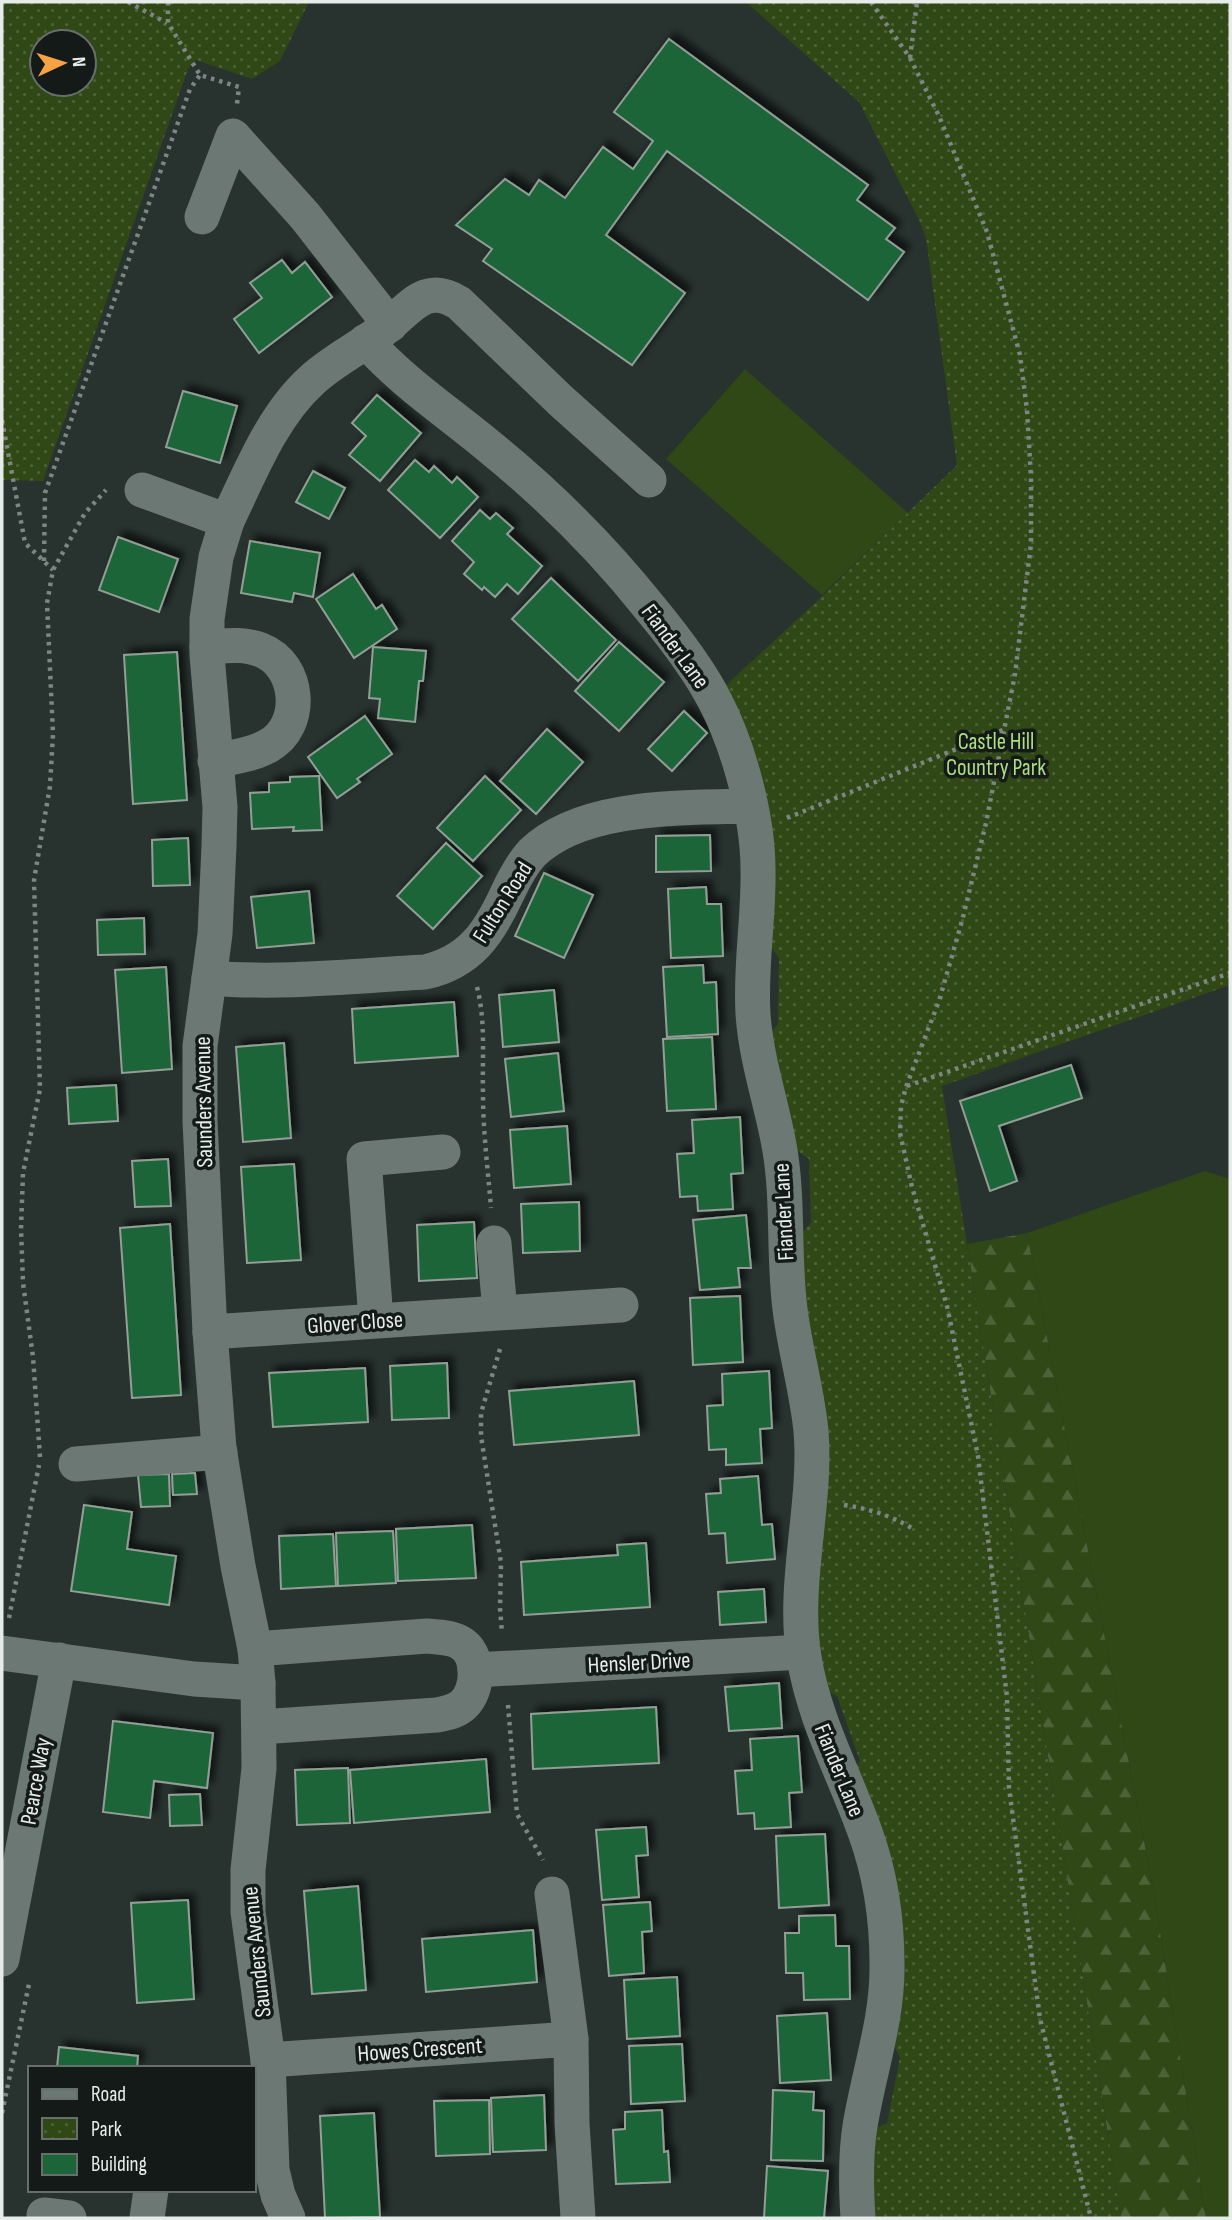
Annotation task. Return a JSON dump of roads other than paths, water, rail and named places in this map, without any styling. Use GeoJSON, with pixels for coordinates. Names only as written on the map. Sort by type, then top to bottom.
{"type":"FeatureCollection","features":[{"type":"Feature","properties":{"kind":"street","name":"Fiander Lane"},"geometry":{"type":"LineString","coordinates":[[202,217],[233,136],[304,216],[378,333],[390,369],[552,500],[620,570],[668,630],[712,695],[730,730],[752,819],[758,866],[752,971],[753,1016],[757,1052],[782,1164],[789,1306],[811,1428],[812,1462],[805,1534],[803,1652],[818,1713],[866,1834],[886,1931],[885,2001],[857,2153],[858,2218]]}},
{"type":"Feature","properties":{"kind":"street","name":"Saunders Avenue"},"geometry":{"type":"LineString","coordinates":[[288,2218],[263,2171],[268,2060],[248,1912],[248,1870],[260,1727],[256,1666],[220,1452],[210,1332],[200,1121],[200,1058],[218,890],[220,807],[207,647],[216,557],[227,521],[260,455],[290,404],[312,380],[378,333],[411,304],[432,294],[449,297],[458,303],[649,480]]}},
{"type":"Feature","properties":{"kind":"street"},"geometry":{"type":"LineString","coordinates":[[142,490],[227,521]]}},
{"type":"Feature","properties":{"kind":"street"},"geometry":{"type":"LineString","coordinates":[[207,647],[250,647],[263,650],[282,668],[290,681],[294,697],[289,726],[279,738],[254,752],[215,761]]}},
{"type":"Feature","properties":{"kind":"street","name":"Fulton Road"},"geometry":{"type":"LineString","coordinates":[[209,978],[264,981],[425,972],[441,968],[464,957],[485,934],[523,864],[545,842],[586,823],[631,813],[752,819]]}},
{"type":"Feature","properties":{"kind":"street"},"geometry":{"type":"LineString","coordinates":[[376,1320],[364,1159],[443,1152]]}},
{"type":"Feature","properties":{"kind":"street"},"geometry":{"type":"LineString","coordinates":[[494,1243],[504,1312]]}},
{"type":"Feature","properties":{"kind":"street","name":"Glover Close"},"geometry":{"type":"LineString","coordinates":[[210,1332],[621,1305]]}},
{"type":"Feature","properties":{"kind":"street"},"geometry":{"type":"LineString","coordinates":[[75,1464],[220,1452]]}},
{"type":"Feature","properties":{"kind":"street"},"geometry":{"type":"LineString","coordinates":[[5,1637],[59,1660],[194,1679],[427,1636],[460,1642],[490,1670],[475,1682],[472,1694],[454,1711],[437,1715],[260,1727]]}},
{"type":"Feature","properties":{"kind":"street","name":"Hensler Drive"},"geometry":{"type":"LineString","coordinates":[[490,1670],[803,1652]]}},
{"type":"Feature","properties":{"kind":"street","name":"Pearce Way"},"geometry":{"type":"LineString","coordinates":[[2,1959],[59,1660]]}},
{"type":"Feature","properties":{"kind":"street"},"geometry":{"type":"LineString","coordinates":[[552,1894],[571,2039],[572,2123],[578,2218]]}},
{"type":"Feature","properties":{"kind":"street","name":"Howes Crescent"},"geometry":{"type":"LineString","coordinates":[[268,2060],[571,2039]]}},
{"type":"Feature","properties":{"kind":"street"},"geometry":{"type":"LineString","coordinates":[[147,2218],[151,2192]]}},
{"type":"Feature","properties":{"kind":"park label","name":"Castle Hill Country Park"},"geometry":{"type":"Point","coordinates":[996,754]}}]}
